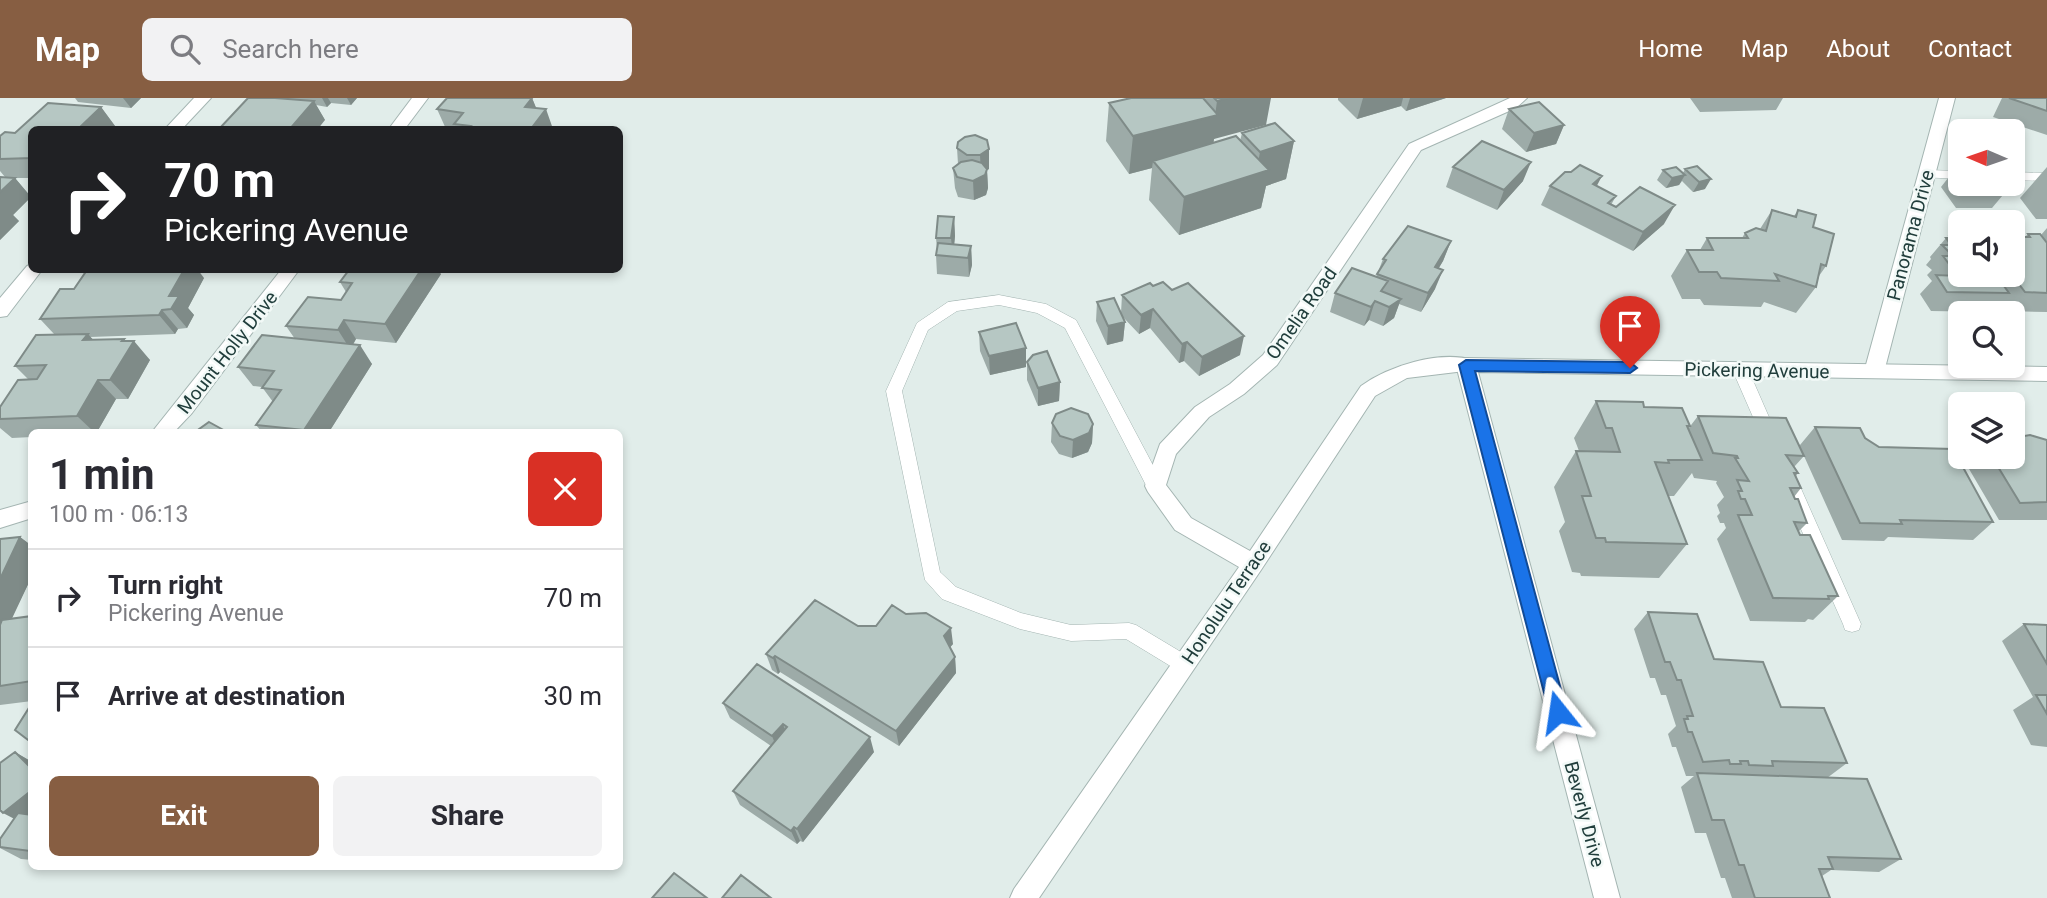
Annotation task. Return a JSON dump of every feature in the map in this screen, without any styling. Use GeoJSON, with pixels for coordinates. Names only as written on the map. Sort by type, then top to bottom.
{"type":"FeatureCollection","features":[{"type":"Feature","properties":{"kind":"street"},"geometry":{"type":"LineString","coordinates":[[176,126],[203,98]]}},
{"type":"Feature","properties":{"kind":"street"},"geometry":{"type":"LineString","coordinates":[[400,126],[420,98]]}},
{"type":"Feature","properties":{"kind":"street","name":"Omelia Road"},"geometry":{"type":"LineString","coordinates":[[1155,486],[1167,450],[1202,412],[1237,389],[1270,360],[1415,147],[1511,105],[1519,98]]}},
{"type":"Feature","properties":{"kind":"street","name":"Panorama Drive"},"geometry":{"type":"LineString","coordinates":[[1874,372],[1944,99]]}},
{"type":"Feature","properties":{"kind":"street"},"geometry":{"type":"LineString","coordinates":[[0,311],[31,273]]}},
{"type":"Feature","properties":{"kind":"street","name":"Mount Holly Drive"},"geometry":{"type":"LineString","coordinates":[[165,429],[185,408],[288,273]]}},
{"type":"Feature","properties":{"kind":"street","name":"Pickering Avenue"},"geometry":{"type":"LineString","coordinates":[[1466,365],[2047,374]]}},
{"type":"Feature","properties":{"kind":"street","name":"Honolulu Terrace"},"geometry":{"type":"LineString","coordinates":[[1023,898],[1253,564],[1368,391],[1379,382],[1406,369],[1466,365]]}},
{"type":"Feature","properties":{"kind":"street","name":"Beverly Drive"},"geometry":{"type":"LineString","coordinates":[[1466,365],[1607,898]]}},
{"type":"Feature","properties":{"kind":"street"},"geometry":{"type":"LineString","coordinates":[[1155,486],[1183,524],[1253,564]]}},
{"type":"Feature","properties":{"kind":"street"},"geometry":{"type":"LineString","coordinates":[[0,519],[28,510]]}},
{"type":"Feature","properties":{"kind":"lane"},"geometry":{"type":"LineString","coordinates":[[1926,174],[1948,175]]}},
{"type":"Feature","properties":{"kind":"lane"},"geometry":{"type":"LineString","coordinates":[[2025,176],[2047,177]]}},
{"type":"Feature","properties":{"kind":"lane"},"geometry":{"type":"LineString","coordinates":[[1155,486],[1071,324],[1041,308],[999,300],[953,306],[922,327],[894,391],[932,575],[950,593],[1020,621],[1071,633],[1129,631],[1184,664]]}},
{"type":"Feature","properties":{"kind":"lane"},"geometry":{"type":"LineString","coordinates":[[1740,369],[1853,624]]}},
{"type":"Feature","properties":{"kind":"building"},"geometry":{"type":"Polygon","coordinates":[[[248,98],[314,101],[292,126],[222,126],[248,98]]]}},
{"type":"Feature","properties":{"kind":"building"},"geometry":{"type":"Polygon","coordinates":[[[447,98],[532,98],[525,107],[546,109],[533,126],[471,126],[454,124],[463,113],[437,109],[447,98]]]}},
{"type":"Feature","properties":{"kind":"building"},"geometry":{"type":"Polygon","coordinates":[[[1131,98],[1203,98],[1218,115],[1133,136],[1109,103],[1131,98]]]}},
{"type":"Feature","properties":{"kind":"building"},"geometry":{"type":"Polygon","coordinates":[[[2009,98],[2047,98],[2047,111],[2009,98]]]}},
{"type":"Feature","properties":{"kind":"building"},"geometry":{"type":"Polygon","coordinates":[[[1539,102],[1564,125],[1534,133],[1509,109],[1539,102]]]}},
{"type":"Feature","properties":{"kind":"building"},"geometry":{"type":"Polygon","coordinates":[[[48,103],[101,107],[81,126],[28,126],[28,158],[0,159],[0,136],[5,132],[15,133],[48,103]]]}},
{"type":"Feature","properties":{"kind":"building"},"geometry":{"type":"Polygon","coordinates":[[[1275,123],[1294,141],[1260,152],[1242,133],[1275,123]]]}},
{"type":"Feature","properties":{"kind":"building"},"geometry":{"type":"Polygon","coordinates":[[[975,135],[987,140],[989,149],[980,155],[967,155],[957,148],[958,142],[975,135]]]}},
{"type":"Feature","properties":{"kind":"building"},"geometry":{"type":"Polygon","coordinates":[[[1236,136],[1269,170],[1184,197],[1153,161],[1236,136]]]}},
{"type":"Feature","properties":{"kind":"building"},"geometry":{"type":"Polygon","coordinates":[[[1482,141],[1531,162],[1504,190],[1453,167],[1482,141]]]}},
{"type":"Feature","properties":{"kind":"building"},"geometry":{"type":"Polygon","coordinates":[[[972,160],[982,163],[987,169],[985,175],[973,181],[957,177],[953,168],[961,162],[972,160]]]}},
{"type":"Feature","properties":{"kind":"building"},"geometry":{"type":"Polygon","coordinates":[[[1580,165],[1602,176],[1593,184],[1616,196],[1608,203],[1616,207],[1640,187],[1675,205],[1643,232],[1550,186],[1565,172],[1571,172],[1580,165]]]}},
{"type":"Feature","properties":{"kind":"building"},"geometry":{"type":"Polygon","coordinates":[[[1697,166],[1711,179],[1699,182],[1685,169],[1697,166]]]}},
{"type":"Feature","properties":{"kind":"building"},"geometry":{"type":"Polygon","coordinates":[[[1676,167],[1685,175],[1672,178],[1663,170],[1676,167]]]}},
{"type":"Feature","properties":{"kind":"building"},"geometry":{"type":"Polygon","coordinates":[[[0,177],[15,178],[0,192],[0,177]]]}},
{"type":"Feature","properties":{"kind":"building"},"geometry":{"type":"Polygon","coordinates":[[[1772,210],[1796,217],[1798,210],[1816,215],[1813,227],[1834,234],[1826,266],[1821,264],[1816,287],[1775,274],[1779,281],[1721,278],[1717,272],[1699,272],[1687,250],[1713,250],[1707,238],[1748,238],[1745,233],[1756,228],[1766,231],[1772,210]]]}},
{"type":"Feature","properties":{"kind":"building"},"geometry":{"type":"Polygon","coordinates":[[[938,216],[954,217],[951,238],[936,238],[938,216]]]}},
{"type":"Feature","properties":{"kind":"building"},"geometry":{"type":"Polygon","coordinates":[[[1408,226],[1451,241],[1435,267],[1443,270],[1428,293],[1377,274],[1386,260],[1383,259],[1408,226]]]}},
{"type":"Feature","properties":{"kind":"building"},"geometry":{"type":"Polygon","coordinates":[[[2028,234],[2040,234],[2047,243],[2047,293],[2025,292],[2021,287],[2025,287],[2025,237],[2030,237],[2028,234]]]}},
{"type":"Feature","properties":{"kind":"building"},"geometry":{"type":"Polygon","coordinates":[[[938,243],[971,246],[968,258],[936,255],[938,243]]]}},
{"type":"Feature","properties":{"kind":"building"},"geometry":{"type":"Polygon","coordinates":[[[1352,268],[1388,281],[1381,291],[1401,299],[1389,307],[1375,301],[1371,307],[1335,293],[1352,268]]]}},
{"type":"Feature","properties":{"kind":"building"},"geometry":{"type":"Polygon","coordinates":[[[85,273],[182,273],[169,296],[179,296],[171,309],[162,310],[159,315],[40,319],[60,289],[74,289],[85,273]]]}},
{"type":"Feature","properties":{"kind":"building"},"geometry":{"type":"Polygon","coordinates":[[[347,273],[419,273],[385,324],[344,320],[338,330],[286,326],[308,297],[341,300],[352,283],[340,282],[347,273]]]}},
{"type":"Feature","properties":{"kind":"building"},"geometry":{"type":"Polygon","coordinates":[[[1936,275],[1948,276],[1948,287],[2005,287],[2009,293],[1947,292],[1936,275]]]}},
{"type":"Feature","properties":{"kind":"building"},"geometry":{"type":"Polygon","coordinates":[[[1163,282],[1172,290],[1188,283],[1244,336],[1202,357],[1187,342],[1182,344],[1153,309],[1141,315],[1122,295],[1150,283],[1153,286],[1163,282]]]}},
{"type":"Feature","properties":{"kind":"building"},"geometry":{"type":"Polygon","coordinates":[[[1114,298],[1125,322],[1108,326],[1097,302],[1114,298]]]}},
{"type":"Feature","properties":{"kind":"building"},"geometry":{"type":"Polygon","coordinates":[[[1016,323],[1026,348],[989,356],[979,332],[1016,323]]]}},
{"type":"Feature","properties":{"kind":"building"},"geometry":{"type":"Polygon","coordinates":[[[88,334],[83,340],[134,341],[110,380],[98,380],[77,416],[0,419],[0,407],[18,380],[37,379],[46,365],[15,366],[36,335],[88,334]]]}},
{"type":"Feature","properties":{"kind":"building"},"geometry":{"type":"Polygon","coordinates":[[[262,335],[360,345],[305,429],[256,425],[281,390],[262,388],[274,371],[238,367],[262,335]]]}},
{"type":"Feature","properties":{"kind":"building"},"geometry":{"type":"Polygon","coordinates":[[[1047,351],[1060,382],[1038,388],[1027,362],[1033,355],[1047,351]]]}},
{"type":"Feature","properties":{"kind":"building"},"geometry":{"type":"Polygon","coordinates":[[[1596,401],[1643,402],[1644,407],[1682,408],[1702,460],[1655,462],[1687,544],[1606,542],[1605,538],[1596,538],[1582,496],[1591,496],[1576,451],[1620,452],[1612,428],[1606,428],[1596,401]]]}},
{"type":"Feature","properties":{"kind":"building"},"geometry":{"type":"Polygon","coordinates":[[[1071,408],[1088,414],[1093,424],[1089,433],[1073,440],[1060,436],[1052,423],[1056,414],[1071,408]]]}},
{"type":"Feature","properties":{"kind":"building"},"geometry":{"type":"Polygon","coordinates":[[[1698,416],[1786,418],[1804,456],[1786,455],[1798,473],[1794,473],[1801,488],[1790,488],[1795,499],[1798,499],[1807,523],[1794,522],[1800,535],[1810,535],[1838,596],[1828,596],[1829,599],[1773,598],[1738,515],[1752,515],[1745,499],[1741,499],[1738,491],[1742,491],[1737,480],[1749,481],[1735,458],[1738,458],[1737,456],[1713,453],[1698,416]]]}},
{"type":"Feature","properties":{"kind":"building"},"geometry":{"type":"Polygon","coordinates":[[[209,422],[222,429],[199,429],[209,422]]]}},
{"type":"Feature","properties":{"kind":"building"},"geometry":{"type":"Polygon","coordinates":[[[1815,427],[1860,428],[1865,438],[1879,447],[1948,449],[1948,469],[1964,469],[1993,522],[1900,520],[1902,524],[1860,523],[1815,427]]]}},
{"type":"Feature","properties":{"kind":"building"},"geometry":{"type":"Polygon","coordinates":[[[2025,436],[2047,440],[2047,502],[2020,503],[1999,469],[2025,469],[2025,436]]]}},
{"type":"Feature","properties":{"kind":"building"},"geometry":{"type":"Polygon","coordinates":[[[20,537],[0,579],[0,539],[20,537]]]}},
{"type":"Feature","properties":{"kind":"building"},"geometry":{"type":"Polygon","coordinates":[[[815,600],[858,626],[876,626],[892,605],[906,614],[926,613],[951,628],[944,636],[955,657],[896,731],[775,656],[773,658],[766,654],[815,600]]]}},
{"type":"Feature","properties":{"kind":"building"},"geometry":{"type":"Polygon","coordinates":[[[1648,612],[1697,614],[1714,659],[1763,662],[1781,707],[1824,708],[1847,763],[1772,761],[1773,766],[1749,765],[1748,761],[1740,761],[1741,764],[1730,764],[1729,760],[1703,762],[1684,719],[1693,716],[1681,680],[1677,680],[1670,662],[1665,662],[1648,612]]]}},
{"type":"Feature","properties":{"kind":"building"},"geometry":{"type":"Polygon","coordinates":[[[28,617],[28,682],[0,686],[2,620],[28,617]]]}},
{"type":"Feature","properties":{"kind":"building"},"geometry":{"type":"Polygon","coordinates":[[[2024,624],[2047,625],[2047,664],[2024,624]]]}},
{"type":"Feature","properties":{"kind":"building"},"geometry":{"type":"Polygon","coordinates":[[[757,664],[870,737],[797,829],[794,827],[791,831],[733,791],[787,727],[783,724],[772,736],[723,703],[757,664]]]}},
{"type":"Feature","properties":{"kind":"building"},"geometry":{"type":"Polygon","coordinates":[[[2036,695],[2047,695],[2047,714],[2036,695]]]}},
{"type":"Feature","properties":{"kind":"building"},"geometry":{"type":"Polygon","coordinates":[[[28,709],[28,740],[15,730],[28,709]]]}},
{"type":"Feature","properties":{"kind":"building"},"geometry":{"type":"Polygon","coordinates":[[[15,752],[28,765],[28,793],[3,813],[0,810],[0,763],[15,752]]]}},
{"type":"Feature","properties":{"kind":"building"},"geometry":{"type":"Polygon","coordinates":[[[1697,773],[1867,779],[1901,859],[1828,857],[1833,869],[1819,869],[1830,898],[1755,898],[1744,865],[1739,865],[1724,820],[1712,820],[1697,773]]]}},
{"type":"Feature","properties":{"kind":"building"},"geometry":{"type":"Polygon","coordinates":[[[18,813],[28,814],[28,851],[0,847],[0,839],[18,813]]]}},
{"type":"Feature","properties":{"kind":"building"},"geometry":{"type":"Polygon","coordinates":[[[674,873],[707,898],[652,898],[674,873]]]}},
{"type":"Feature","properties":{"kind":"building"},"geometry":{"type":"Polygon","coordinates":[[[741,875],[771,898],[722,898],[741,875]]]}},
{"type":"Feature","properties":{"kind":"route"},"geometry":{"type":"LineString","coordinates":[[1558,712],[1466,365],[1630,368]]}}]}
